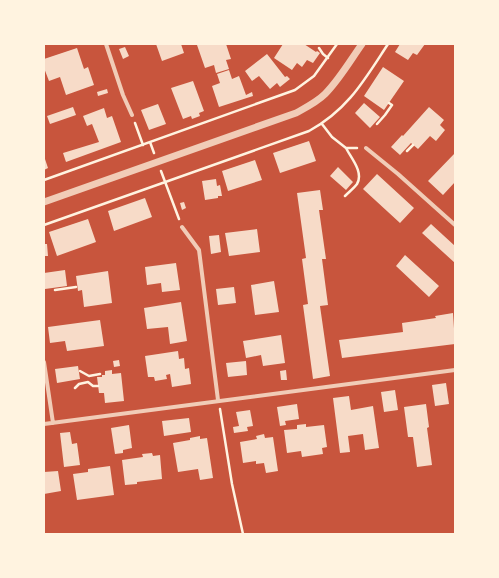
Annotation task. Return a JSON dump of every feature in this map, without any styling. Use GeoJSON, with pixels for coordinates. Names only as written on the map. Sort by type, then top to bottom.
{"type":"FeatureCollection","features":[{"type":"Feature","properties":{"kind":"street"},"geometry":{"type":"LineString","coordinates":[[106,44],[123,95],[132,116]]}},
{"type":"Feature","properties":{"kind":"street"},"geometry":{"type":"LineString","coordinates":[[44,202],[296,113],[324,95],[337,80],[362,44]]}},
{"type":"Feature","properties":{"kind":"street"},"geometry":{"type":"LineString","coordinates":[[366,148],[398,174],[455,225]]}},
{"type":"Feature","properties":{"kind":"street"},"geometry":{"type":"LineString","coordinates":[[182,227],[199,250],[218,400]]}},
{"type":"Feature","properties":{"kind":"street"},"geometry":{"type":"LineString","coordinates":[[44,362],[53,423]]}},
{"type":"Feature","properties":{"kind":"street"},"geometry":{"type":"LineString","coordinates":[[44,424],[455,370]]}},
{"type":"Feature","properties":{"kind":"path"},"geometry":{"type":"LineString","coordinates":[[44,180],[295,90],[314,76],[337,44]]}},
{"type":"Feature","properties":{"kind":"path"},"geometry":{"type":"LineString","coordinates":[[44,225],[309,131],[322,124],[340,110],[353,96],[388,44]]}},
{"type":"Feature","properties":{"kind":"path"},"geometry":{"type":"LineString","coordinates":[[319,48],[322,54],[328,58]]}},
{"type":"Feature","properties":{"kind":"path"},"geometry":{"type":"LineString","coordinates":[[377,124],[392,105],[389,103]]}},
{"type":"Feature","properties":{"kind":"path"},"geometry":{"type":"LineString","coordinates":[[132,116],[144,145]]}},
{"type":"Feature","properties":{"kind":"path"},"geometry":{"type":"LineString","coordinates":[[322,124],[332,138],[346,148],[358,169],[359,177],[357,184],[345,196]]}},
{"type":"Feature","properties":{"kind":"path"},"geometry":{"type":"LineString","coordinates":[[150,142],[182,227]]}},
{"type":"Feature","properties":{"kind":"path"},"geometry":{"type":"LineString","coordinates":[[408,151],[413,145]]}},
{"type":"Feature","properties":{"kind":"path"},"geometry":{"type":"LineString","coordinates":[[346,148],[366,148]]}},
{"type":"Feature","properties":{"kind":"path"},"geometry":{"type":"LineString","coordinates":[[55,290],[76,287]]}},
{"type":"Feature","properties":{"kind":"path"},"geometry":{"type":"LineString","coordinates":[[80,371],[88,376],[100,374]]}},
{"type":"Feature","properties":{"kind":"path"},"geometry":{"type":"LineString","coordinates":[[88,376],[88,382]]}},
{"type":"Feature","properties":{"kind":"path"},"geometry":{"type":"LineString","coordinates":[[88,382],[93,386],[98,386]]}},
{"type":"Feature","properties":{"kind":"path"},"geometry":{"type":"LineString","coordinates":[[76,388],[79,384],[88,382]]}},
{"type":"Feature","properties":{"kind":"path"},"geometry":{"type":"LineString","coordinates":[[218,400],[232,484],[243,534]]}},
{"type":"Feature","properties":{"kind":"building"},"geometry":{"type":"Polygon","coordinates":[[[156,44],[181,44],[184,53],[162,61],[156,44]]]}},
{"type":"Feature","properties":{"kind":"building"},"geometry":{"type":"Polygon","coordinates":[[[226,44],[231,59],[226,60],[229,69],[216,73],[214,65],[205,68],[197,45],[226,44]]]}},
{"type":"Feature","properties":{"kind":"building"},"geometry":{"type":"Polygon","coordinates":[[[283,44],[304,44],[320,53],[313,63],[307,60],[302,67],[297,63],[292,70],[274,58],[283,44]]]}},
{"type":"Feature","properties":{"kind":"building"},"geometry":{"type":"Polygon","coordinates":[[[400,44],[425,44],[417,55],[413,53],[408,60],[395,52],[400,44]]]}},
{"type":"Feature","properties":{"kind":"building"},"geometry":{"type":"Polygon","coordinates":[[[125,47],[129,56],[123,59],[119,49],[125,47]]]}},
{"type":"Feature","properties":{"kind":"building"},"geometry":{"type":"Polygon","coordinates":[[[77,48],[84,69],[88,67],[94,85],[66,95],[60,77],[49,81],[44,68],[44,59],[77,48]]]}},
{"type":"Feature","properties":{"kind":"building"},"geometry":{"type":"Polygon","coordinates":[[[267,54],[285,77],[287,76],[290,79],[280,87],[277,83],[270,89],[259,76],[252,81],[245,71],[267,54]]]}},
{"type":"Feature","properties":{"kind":"building"},"geometry":{"type":"Polygon","coordinates":[[[383,67],[404,81],[384,110],[364,96],[383,67]]]}},
{"type":"Feature","properties":{"kind":"building"},"geometry":{"type":"Polygon","coordinates":[[[229,70],[232,79],[239,76],[246,95],[252,92],[253,96],[219,107],[212,86],[220,83],[217,74],[229,70]]]}},
{"type":"Feature","properties":{"kind":"building"},"geometry":{"type":"Polygon","coordinates":[[[193,81],[204,111],[199,113],[200,116],[192,119],[191,116],[183,119],[171,88],[193,81]]]}},
{"type":"Feature","properties":{"kind":"building"},"geometry":{"type":"Polygon","coordinates":[[[107,89],[108,93],[98,96],[97,92],[107,89]]]}},
{"type":"Feature","properties":{"kind":"building"},"geometry":{"type":"Polygon","coordinates":[[[364,103],[380,117],[370,128],[355,113],[364,103]]]}},
{"type":"Feature","properties":{"kind":"building"},"geometry":{"type":"Polygon","coordinates":[[[158,104],[166,124],[149,130],[141,110],[158,104]]]}},
{"type":"Feature","properties":{"kind":"building"},"geometry":{"type":"Polygon","coordinates":[[[73,107],[76,115],[50,124],[47,116],[73,107]]]}},
{"type":"Feature","properties":{"kind":"building"},"geometry":{"type":"Polygon","coordinates":[[[429,107],[444,120],[440,125],[445,130],[436,141],[430,136],[418,149],[411,143],[400,155],[391,147],[429,107]]]}},
{"type":"Feature","properties":{"kind":"building"},"geometry":{"type":"Polygon","coordinates":[[[104,108],[107,118],[112,116],[121,142],[66,162],[63,153],[99,142],[92,124],[87,126],[83,116],[104,108]]]}},
{"type":"Feature","properties":{"kind":"building"},"geometry":{"type":"Polygon","coordinates":[[[309,141],[316,161],[280,173],[273,153],[309,141]]]}},
{"type":"Feature","properties":{"kind":"building"},"geometry":{"type":"Polygon","coordinates":[[[455,153],[455,182],[443,195],[428,181],[455,153]]]}},
{"type":"Feature","properties":{"kind":"building"},"geometry":{"type":"Polygon","coordinates":[[[44,156],[48,168],[44,170],[44,156]]]}},
{"type":"Feature","properties":{"kind":"building"},"geometry":{"type":"Polygon","coordinates":[[[255,160],[262,180],[228,191],[222,171],[255,160]]]}},
{"type":"Feature","properties":{"kind":"building"},"geometry":{"type":"Polygon","coordinates":[[[338,167],[353,182],[346,190],[330,176],[338,167]]]}},
{"type":"Feature","properties":{"kind":"building"},"geometry":{"type":"Polygon","coordinates":[[[377,174],[414,208],[400,223],[363,189],[377,174]]]}},
{"type":"Feature","properties":{"kind":"building"},"geometry":{"type":"Polygon","coordinates":[[[216,179],[217,186],[220,185],[222,196],[205,200],[202,181],[216,179]]]}},
{"type":"Feature","properties":{"kind":"building"},"geometry":{"type":"Polygon","coordinates":[[[320,190],[323,210],[319,210],[326,259],[322,259],[328,305],[320,306],[330,376],[313,379],[303,305],[308,304],[302,259],[306,258],[297,193],[320,190]]]}},
{"type":"Feature","properties":{"kind":"building"},"geometry":{"type":"Polygon","coordinates":[[[145,198],[152,217],[114,231],[108,211],[145,198]]]}},
{"type":"Feature","properties":{"kind":"building"},"geometry":{"type":"Polygon","coordinates":[[[184,202],[186,208],[182,210],[180,203],[184,202]]]}},
{"type":"Feature","properties":{"kind":"building"},"geometry":{"type":"Polygon","coordinates":[[[88,219],[96,242],[57,256],[49,232],[88,219]]]}},
{"type":"Feature","properties":{"kind":"building"},"geometry":{"type":"Polygon","coordinates":[[[431,224],[455,246],[455,263],[422,233],[431,224]]]}},
{"type":"Feature","properties":{"kind":"building"},"geometry":{"type":"Polygon","coordinates":[[[257,229],[260,252],[229,256],[225,233],[257,229]]]}},
{"type":"Feature","properties":{"kind":"building"},"geometry":{"type":"Polygon","coordinates":[[[219,235],[221,252],[211,254],[209,236],[219,235]]]}},
{"type":"Feature","properties":{"kind":"building"},"geometry":{"type":"Polygon","coordinates":[[[44,244],[47,244],[48,256],[44,256],[44,244]]]}},
{"type":"Feature","properties":{"kind":"building"},"geometry":{"type":"Polygon","coordinates":[[[405,255],[439,286],[429,297],[396,266],[405,255]]]}},
{"type":"Feature","properties":{"kind":"building"},"geometry":{"type":"Polygon","coordinates":[[[176,263],[180,290],[162,292],[161,283],[147,285],[145,267],[176,263]]]}},
{"type":"Feature","properties":{"kind":"building"},"geometry":{"type":"Polygon","coordinates":[[[65,270],[67,286],[45,289],[44,273],[65,270]]]}},
{"type":"Feature","properties":{"kind":"building"},"geometry":{"type":"Polygon","coordinates":[[[108,271],[112,303],[84,307],[82,290],[78,291],[76,276],[108,271]]]}},
{"type":"Feature","properties":{"kind":"building"},"geometry":{"type":"Polygon","coordinates":[[[274,281],[279,312],[255,315],[251,285],[274,281]]]}},
{"type":"Feature","properties":{"kind":"building"},"geometry":{"type":"Polygon","coordinates":[[[234,287],[236,303],[218,305],[216,289],[234,287]]]}},
{"type":"Feature","properties":{"kind":"building"},"geometry":{"type":"Polygon","coordinates":[[[181,302],[187,341],[170,344],[168,327],[147,329],[144,308],[181,302]]]}},
{"type":"Feature","properties":{"kind":"building"},"geometry":{"type":"Polygon","coordinates":[[[453,313],[455,344],[342,358],[339,340],[403,332],[402,323],[436,318],[435,316],[453,313]]]}},
{"type":"Feature","properties":{"kind":"building"},"geometry":{"type":"Polygon","coordinates":[[[100,320],[104,346],[67,351],[65,341],[50,343],[48,327],[100,320]]]}},
{"type":"Feature","properties":{"kind":"building"},"geometry":{"type":"Polygon","coordinates":[[[281,335],[285,363],[263,366],[261,355],[246,358],[243,341],[281,335]]]}},
{"type":"Feature","properties":{"kind":"building"},"geometry":{"type":"Polygon","coordinates":[[[178,351],[179,359],[184,358],[185,369],[189,368],[191,384],[172,387],[170,374],[166,375],[167,379],[155,381],[154,377],[148,377],[145,356],[178,351]]]}},
{"type":"Feature","properties":{"kind":"building"},"geometry":{"type":"Polygon","coordinates":[[[119,360],[120,366],[114,367],[113,361],[119,360]]]}},
{"type":"Feature","properties":{"kind":"building"},"geometry":{"type":"Polygon","coordinates":[[[246,361],[247,375],[228,377],[226,363],[246,361]]]}},
{"type":"Feature","properties":{"kind":"building"},"geometry":{"type":"Polygon","coordinates":[[[78,366],[80,379],[57,383],[55,369],[78,366]]]}},
{"type":"Feature","properties":{"kind":"building"},"geometry":{"type":"Polygon","coordinates":[[[112,370],[112,374],[121,373],[124,401],[105,403],[104,393],[99,393],[97,377],[102,377],[102,375],[105,375],[105,371],[112,370]]]}},
{"type":"Feature","properties":{"kind":"building"},"geometry":{"type":"Polygon","coordinates":[[[286,370],[287,380],[281,380],[280,371],[286,370]]]}},
{"type":"Feature","properties":{"kind":"building"},"geometry":{"type":"Polygon","coordinates":[[[446,383],[449,404],[435,406],[432,385],[446,383]]]}},
{"type":"Feature","properties":{"kind":"building"},"geometry":{"type":"Polygon","coordinates":[[[395,390],[398,410],[384,412],[381,392],[395,390]]]}},
{"type":"Feature","properties":{"kind":"building"},"geometry":{"type":"Polygon","coordinates":[[[349,396],[351,410],[373,406],[379,448],[365,450],[363,434],[348,436],[350,452],[340,453],[333,398],[349,396]]]}},
{"type":"Feature","properties":{"kind":"building"},"geometry":{"type":"Polygon","coordinates":[[[297,404],[299,419],[285,421],[286,425],[280,426],[277,407],[297,404]]]}},
{"type":"Feature","properties":{"kind":"building"},"geometry":{"type":"Polygon","coordinates":[[[426,404],[429,427],[427,428],[432,465],[417,467],[413,437],[408,437],[404,407],[426,404]]]}},
{"type":"Feature","properties":{"kind":"building"},"geometry":{"type":"Polygon","coordinates":[[[250,410],[253,426],[247,427],[248,431],[234,433],[233,427],[239,426],[236,412],[250,410]]]}},
{"type":"Feature","properties":{"kind":"building"},"geometry":{"type":"Polygon","coordinates":[[[189,418],[191,432],[164,436],[162,421],[189,418]]]}},
{"type":"Feature","properties":{"kind":"building"},"geometry":{"type":"Polygon","coordinates":[[[306,424],[306,427],[324,425],[327,447],[322,448],[323,454],[302,457],[301,451],[287,453],[284,430],[297,429],[297,425],[306,424]]]}},
{"type":"Feature","properties":{"kind":"building"},"geometry":{"type":"Polygon","coordinates":[[[129,425],[132,448],[123,450],[123,453],[115,454],[111,428],[129,425]]]}},
{"type":"Feature","properties":{"kind":"building"},"geometry":{"type":"Polygon","coordinates":[[[70,432],[72,444],[77,443],[80,465],[64,467],[60,433],[70,432]]]}},
{"type":"Feature","properties":{"kind":"building"},"geometry":{"type":"Polygon","coordinates":[[[264,434],[265,438],[273,437],[278,471],[266,473],[264,463],[256,464],[256,461],[243,463],[240,442],[257,439],[256,436],[264,434]]]}},
{"type":"Feature","properties":{"kind":"building"},"geometry":{"type":"Polygon","coordinates":[[[200,436],[200,439],[207,438],[213,478],[200,480],[198,469],[178,472],[173,443],[190,440],[190,438],[200,436]]]}},
{"type":"Feature","properties":{"kind":"building"},"geometry":{"type":"Polygon","coordinates":[[[152,453],[153,456],[160,455],[162,479],[125,485],[122,460],[143,457],[142,454],[152,453]]]}},
{"type":"Feature","properties":{"kind":"building"},"geometry":{"type":"Polygon","coordinates":[[[110,466],[114,495],[77,500],[73,474],[88,472],[88,469],[110,466]]]}},
{"type":"Feature","properties":{"kind":"building"},"geometry":{"type":"Polygon","coordinates":[[[58,471],[61,491],[44,494],[44,472],[58,471]]]}}]}
